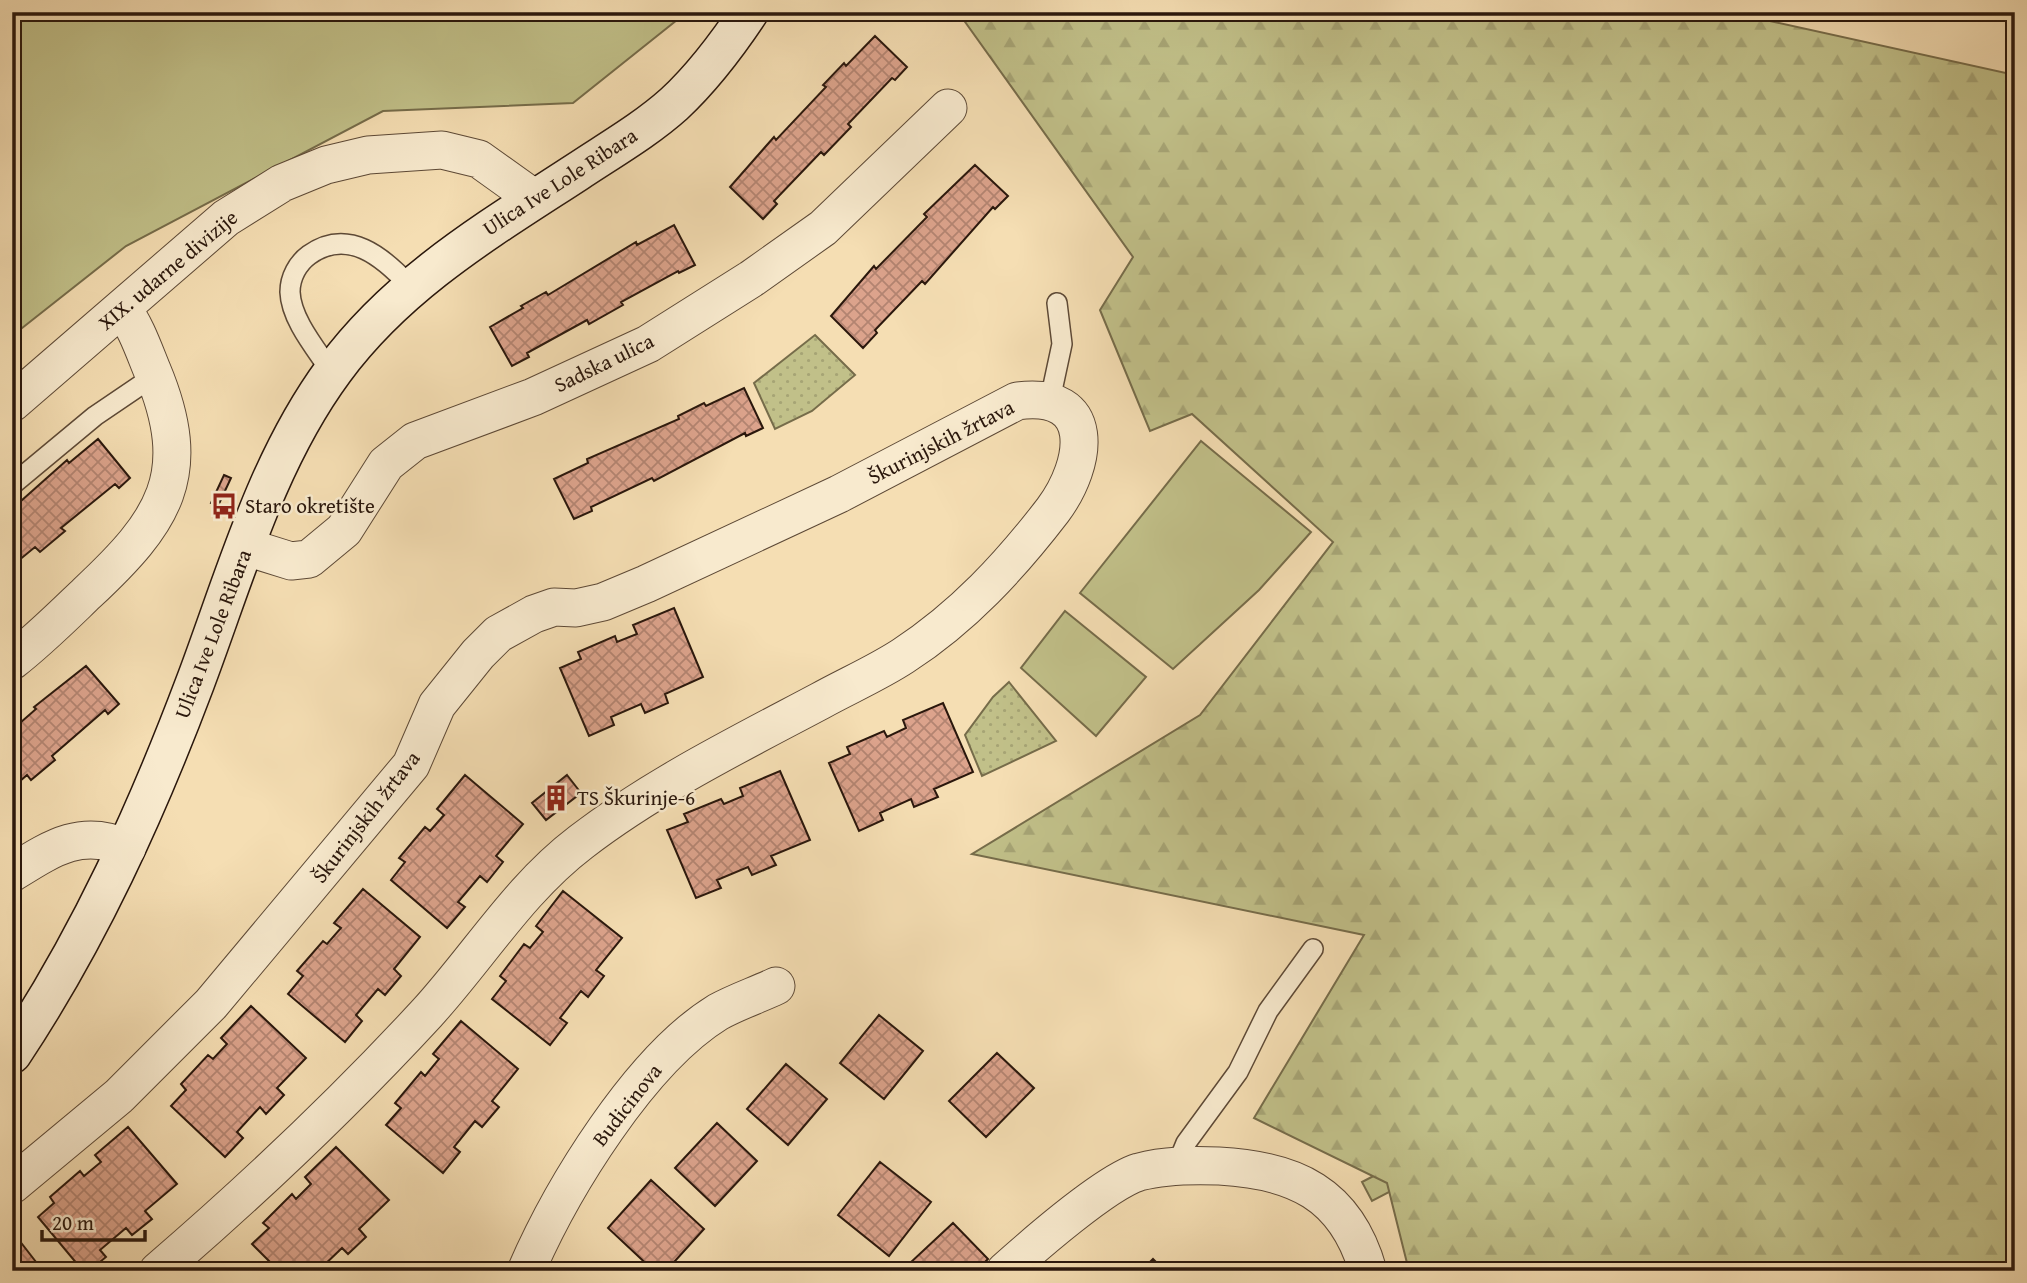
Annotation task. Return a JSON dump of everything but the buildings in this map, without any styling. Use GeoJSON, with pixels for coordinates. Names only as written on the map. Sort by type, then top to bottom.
{"type":"FeatureCollection","features":[{"type":"Feature","properties":{"kind":"street","name":"Ulica Ive Lole Ribara"},"geometry":{"type":"LineString","coordinates":[[12,1054],[89,927],[127,848],[181,721],[279,459],[332,373],[360,336],[411,286],[468,242],[641,130],[674,104],[707,69],[749,12]]}},
{"type":"Feature","properties":{"kind":"street","name":"Sadska ulica"},"geometry":{"type":"LineString","coordinates":[[246,547],[291,561],[309,559],[344,530],[386,464],[415,441],[533,397],[648,344],[751,279],[823,228],[948,108]]}},
{"type":"Feature","properties":{"kind":"street","name":"XIX. udarne divizije"},"geometry":{"type":"LineString","coordinates":[[12,403],[226,218],[282,183],[326,164],[368,155],[442,150],[479,159],[535,199]]}},
{"type":"Feature","properties":{"kind":"street"},"geometry":{"type":"LineString","coordinates":[[12,661],[124,558],[154,520],[168,486],[171,462],[167,417],[133,324],[122,308]]}},
{"type":"Feature","properties":{"kind":"street","name":"Škurinjskih žrtava"},"geometry":{"type":"LineString","coordinates":[[12,1185],[119,1096],[211,1004],[411,765],[437,705],[478,654],[498,634],[534,614],[554,607],[576,608],[603,602],[646,584],[839,494],[1017,401],[1041,398],[1050,400]]}},
{"type":"Feature","properties":{"kind":"street"},"geometry":{"type":"LineString","coordinates":[[158,1271],[288,1154],[428,1012],[524,893],[550,867],[583,840],[666,785],[902,656],[949,622],[1001,574],[1063,496],[1077,466],[1080,431],[1063,406],[1050,400]]}},
{"type":"Feature","properties":{"kind":"street"},"geometry":{"type":"LineString","coordinates":[[12,873],[61,845],[86,839],[104,838],[127,848]]}},
{"type":"Feature","properties":{"kind":"street","name":"Budicinova"},"geometry":{"type":"LineString","coordinates":[[526,1271],[543,1232],[601,1133],[669,1052],[718,1013],[776,986]]}},
{"type":"Feature","properties":{"kind":"street"},"geometry":{"type":"LineString","coordinates":[[1005,1271],[1104,1193],[1137,1173],[1177,1166],[1250,1169],[1293,1179],[1309,1187],[1343,1216],[1357,1239],[1368,1271]]}},
{"type":"Feature","properties":{"kind":"lane"},"geometry":{"type":"LineString","coordinates":[[332,373],[300,324],[290,293],[293,275],[302,260],[330,244],[349,243],[367,249],[387,263],[411,286]]}},
{"type":"Feature","properties":{"kind":"lane"},"geometry":{"type":"LineString","coordinates":[[1050,400],[1062,344],[1057,303]]}},
{"type":"Feature","properties":{"kind":"lane"},"geometry":{"type":"LineString","coordinates":[[12,485],[95,416],[154,376]]}},
{"type":"Feature","properties":{"kind":"lane"},"geometry":{"type":"LineString","coordinates":[[1177,1166],[1186,1143],[1238,1072],[1268,1011],[1313,949]]}},
{"type":"Feature","properties":{"kind":"green space"},"geometry":{"type":"Polygon","coordinates":[[[12,12],[687,12],[573,103],[383,111],[126,246],[12,336],[12,12]]]}},
{"type":"Feature","properties":{"kind":"green space"},"geometry":{"type":"Polygon","coordinates":[[[958,12],[1729,12],[2015,75],[2015,1271],[1409,1271],[1387,1183],[1254,1118],[1364,935],[972,854],[1200,715],[1333,542],[1192,414],[1150,431],[1100,310],[1133,257],[958,12]]]}},
{"type":"Feature","properties":{"kind":"green space"},"geometry":{"type":"Polygon","coordinates":[[[815,335],[855,375],[812,411],[775,429],[754,383],[815,335]]]}},
{"type":"Feature","properties":{"kind":"green space"},"geometry":{"type":"Polygon","coordinates":[[[1201,441],[1311,532],[1259,590],[1173,669],[1080,593],[1201,441]]]}},
{"type":"Feature","properties":{"kind":"green space"},"geometry":{"type":"Polygon","coordinates":[[[1065,611],[1146,677],[1096,736],[1021,668],[1065,611]]]}},
{"type":"Feature","properties":{"kind":"green space"},"geometry":{"type":"Polygon","coordinates":[[[1009,682],[1056,741],[982,776],[965,735],[993,697],[1009,682]]]}},
{"type":"Feature","properties":{"kind":"green space"},"geometry":{"type":"Polygon","coordinates":[[[1471,1125],[1481,1144],[1372,1201],[1362,1182],[1471,1125]]]}},
{"type":"Feature","properties":{"kind":"place","name":"Staro okretište"},"geometry":{"type":"Point","coordinates":[224,506]}},
{"type":"Feature","properties":{"kind":"place","name":"TS Škurinje-6"},"geometry":{"type":"Point","coordinates":[556,798]}}]}
